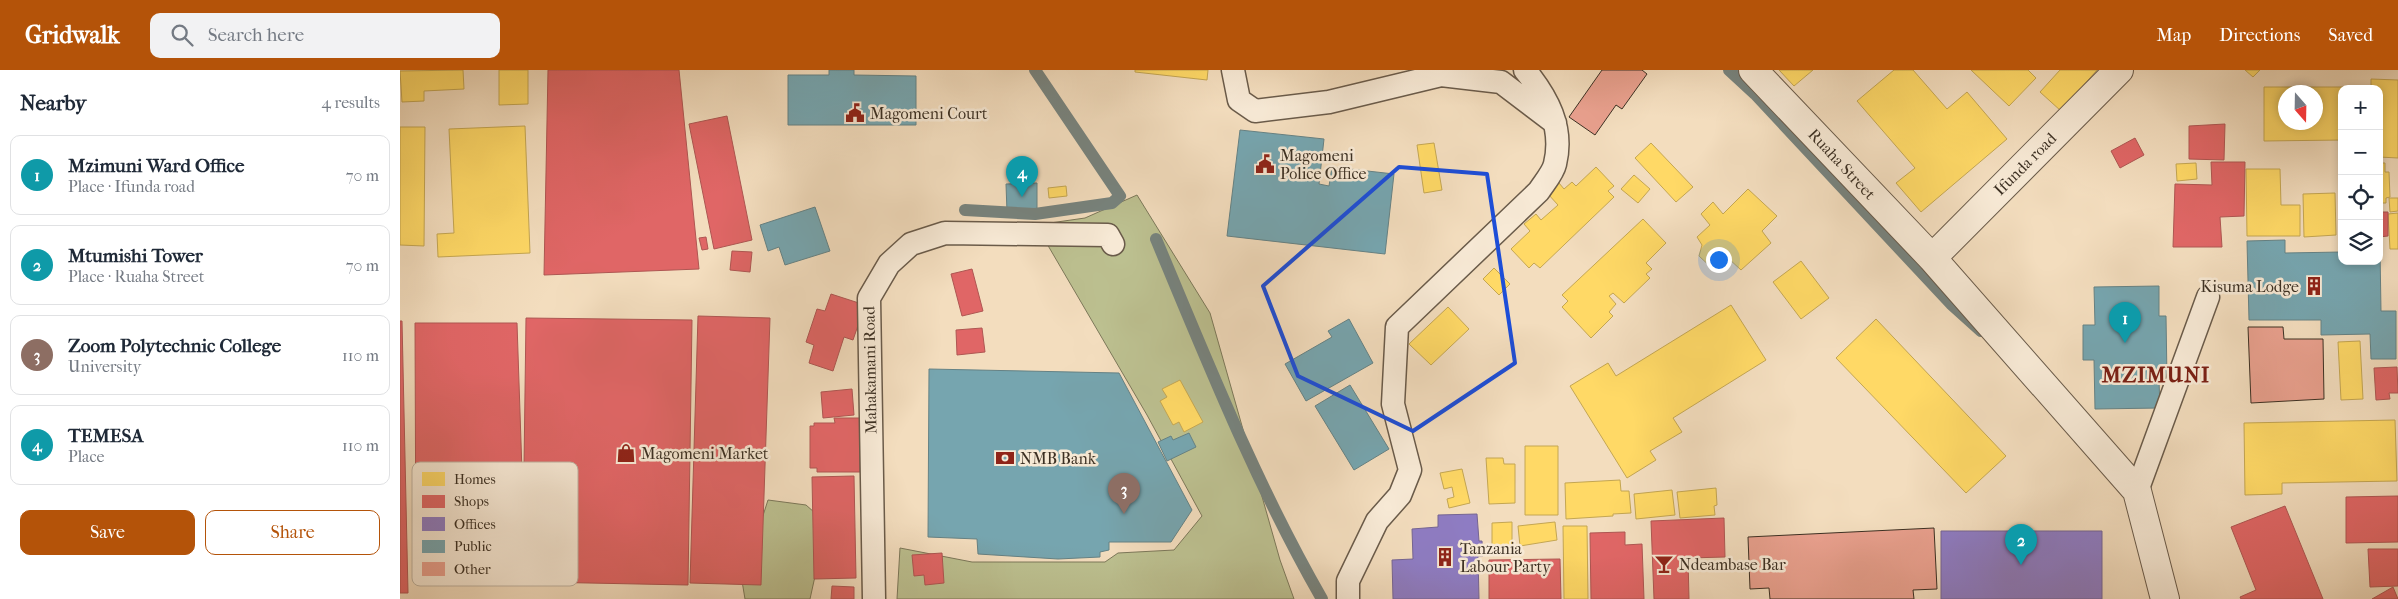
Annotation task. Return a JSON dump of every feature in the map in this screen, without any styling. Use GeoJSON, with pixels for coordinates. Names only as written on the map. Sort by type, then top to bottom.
{"type":"FeatureCollection","features":[{"type":"Feature","properties":{"kind":"street","name":"Ruaha Street"},"geometry":{"type":"LineString","coordinates":[[1753,70],[1932,258],[2137,491]]}},
{"type":"Feature","properties":{"kind":"street","name":"Ifunda road"},"geometry":{"type":"LineString","coordinates":[[1932,258],[2119,70]]}},
{"type":"Feature","properties":{"kind":"street"},"geometry":{"type":"LineString","coordinates":[[2137,491],[2165,599]]}},
{"type":"Feature","properties":{"kind":"lane"},"geometry":{"type":"LineString","coordinates":[[1233,70],[1239,100],[1255,111],[1329,102],[1441,75],[1501,82],[1555,123]]}},
{"type":"Feature","properties":{"kind":"lane"},"geometry":{"type":"LineString","coordinates":[[1348,599],[1348,581],[1377,521],[1400,495],[1410,470],[1393,404],[1397,327],[1539,191],[1555,166],[1557,143],[1555,123],[1544,93],[1525,70]]}},
{"type":"Feature","properties":{"kind":"lane","name":"Mahakamani Road"},"geometry":{"type":"LineString","coordinates":[[874,599],[869,298],[889,264],[911,244],[945,233],[1108,235],[1113,244]]}},
{"type":"Feature","properties":{"kind":"lane"},"geometry":{"type":"LineString","coordinates":[[2137,491],[2208,297]]}},
{"type":"Feature","properties":{"kind":"highlighted area"},"geometry":{"type":"Polygon","coordinates":[[[1399,167],[1487,174],[1515,363],[1413,431],[1298,376],[1263,286],[1399,167]]]}},
{"type":"Feature","properties":{"kind":"green space"},"geometry":{"type":"Polygon","coordinates":[[[1137,195],[1210,313],[1280,560],[1294,599],[897,599],[900,548],[972,562],[1105,562],[1118,553],[1174,550],[1202,516],[1147,415],[1036,225],[1085,218],[1137,195]]]}},
{"type":"Feature","properties":{"kind":"green space"},"geometry":{"type":"Polygon","coordinates":[[[768,500],[806,505],[823,520],[819,558],[810,599],[745,599],[742,581],[768,500]]]}},
{"type":"Feature","properties":{"kind":"building: Homes"},"geometry":{"type":"Polygon","coordinates":[[[463,70],[464,89],[424,91],[424,101],[402,102],[400,71],[463,70]]]}},
{"type":"Feature","properties":{"kind":"building: Homes"},"geometry":{"type":"Polygon","coordinates":[[[499,70],[528,70],[528,104],[499,105],[499,70]]]}},
{"type":"Feature","properties":{"kind":"building: Homes"},"geometry":{"type":"Polygon","coordinates":[[[1135,70],[1208,70],[1207,80],[1135,72],[1135,70]]]}},
{"type":"Feature","properties":{"kind":"building: Homes"},"geometry":{"type":"Polygon","coordinates":[[[1779,70],[1813,70],[1794,86],[1779,70]]]}},
{"type":"Feature","properties":{"kind":"building: Homes"},"geometry":{"type":"Polygon","coordinates":[[[1894,70],[1913,70],[1947,109],[1967,92],[2007,139],[1921,212],[1896,183],[1915,168],[1857,101],[1894,70]]]}},
{"type":"Feature","properties":{"kind":"building: Homes"},"geometry":{"type":"Polygon","coordinates":[[[1971,70],[2028,70],[2036,78],[2009,106],[1971,70]]]}},
{"type":"Feature","properties":{"kind":"building: Homes"},"geometry":{"type":"Polygon","coordinates":[[[2060,70],[2097,70],[2061,111],[2040,92],[2060,70]]]}},
{"type":"Feature","properties":{"kind":"building: Homes"},"geometry":{"type":"Polygon","coordinates":[[[2245,70],[2260,70],[2253,77],[2245,70]]]}},
{"type":"Feature","properties":{"kind":"building: Homes"},"geometry":{"type":"Polygon","coordinates":[[[2371,79],[2398,80],[2398,158],[2383,157],[2383,85],[2371,85],[2371,79]]]}},
{"type":"Feature","properties":{"kind":"building: Homes"},"geometry":{"type":"Polygon","coordinates":[[[2264,87],[2278,87],[2278,130],[2323,130],[2323,87],[2338,87],[2338,140],[2264,141],[2264,87]]]}},
{"type":"Feature","properties":{"kind":"building: Homes"},"geometry":{"type":"Polygon","coordinates":[[[525,126],[530,253],[438,257],[437,234],[454,233],[449,129],[525,126]]]}},
{"type":"Feature","properties":{"kind":"building: Homes"},"geometry":{"type":"Polygon","coordinates":[[[400,127],[425,127],[424,246],[400,245],[400,127]]]}},
{"type":"Feature","properties":{"kind":"building: Homes"},"geometry":{"type":"Polygon","coordinates":[[[1434,143],[1442,190],[1424,193],[1417,145],[1434,143]]]}},
{"type":"Feature","properties":{"kind":"building: Homes"},"geometry":{"type":"Polygon","coordinates":[[[1651,143],[1693,187],[1676,202],[1635,158],[1651,143]]]}},
{"type":"Feature","properties":{"kind":"building: Homes"},"geometry":{"type":"Polygon","coordinates":[[[2196,163],[2197,179],[2177,181],[2176,164],[2196,163]]]}},
{"type":"Feature","properties":{"kind":"building: Homes"},"geometry":{"type":"Polygon","coordinates":[[[2383,163],[2385,163],[2385,172],[2389,172],[2390,197],[2386,198],[2386,203],[2383,203],[2383,163]]]}},
{"type":"Feature","properties":{"kind":"building: Homes"},"geometry":{"type":"Polygon","coordinates":[[[1596,167],[1614,186],[1608,191],[1614,197],[1540,268],[1534,263],[1529,268],[1511,249],[1530,231],[1524,224],[1536,214],[1541,220],[1558,205],[1548,194],[1559,183],[1564,189],[1572,182],[1576,186],[1596,167]]]}},
{"type":"Feature","properties":{"kind":"building: Homes"},"geometry":{"type":"Polygon","coordinates":[[[2246,169],[2280,169],[2281,205],[2300,205],[2300,236],[2247,236],[2246,169]]]}},
{"type":"Feature","properties":{"kind":"building: Homes"},"geometry":{"type":"Polygon","coordinates":[[[1634,175],[1650,189],[1638,203],[1621,189],[1634,175]]]}},
{"type":"Feature","properties":{"kind":"building: Homes"},"geometry":{"type":"Polygon","coordinates":[[[1066,186],[1067,196],[1049,198],[1048,188],[1066,186]]]}},
{"type":"Feature","properties":{"kind":"building: Homes"},"geometry":{"type":"Polygon","coordinates":[[[1748,189],[1777,216],[1762,231],[1771,243],[1741,270],[1728,258],[1714,270],[1699,256],[1702,245],[1697,237],[1710,225],[1701,214],[1713,202],[1723,214],[1748,189]]]}},
{"type":"Feature","properties":{"kind":"building: Homes"},"geometry":{"type":"Polygon","coordinates":[[[2335,193],[2336,235],[2304,237],[2303,194],[2335,193]]]}},
{"type":"Feature","properties":{"kind":"building: Homes"},"geometry":{"type":"Polygon","coordinates":[[[2389,198],[2398,198],[2398,211],[2390,212],[2389,198]]]}},
{"type":"Feature","properties":{"kind":"building: Homes"},"geometry":{"type":"Polygon","coordinates":[[[2398,213],[2398,249],[2390,249],[2388,214],[2398,213]]]}},
{"type":"Feature","properties":{"kind":"building: Homes"},"geometry":{"type":"Polygon","coordinates":[[[1643,219],[1666,243],[1646,263],[1652,269],[1646,274],[1650,278],[1624,303],[1613,293],[1609,296],[1616,304],[1609,312],[1613,316],[1591,338],[1562,307],[1568,301],[1562,295],[1643,219]]]}},
{"type":"Feature","properties":{"kind":"building: Homes"},"geometry":{"type":"Polygon","coordinates":[[[1801,261],[1829,298],[1801,319],[1773,282],[1801,261]]]}},
{"type":"Feature","properties":{"kind":"building: Homes"},"geometry":{"type":"Polygon","coordinates":[[[1494,268],[1510,284],[1499,295],[1483,279],[1494,268]]]}},
{"type":"Feature","properties":{"kind":"building: Homes"},"geometry":{"type":"Polygon","coordinates":[[[1731,305],[1766,360],[1673,418],[1682,432],[1650,451],[1656,460],[1627,478],[1570,386],[1608,363],[1616,376],[1731,305]]]}},
{"type":"Feature","properties":{"kind":"building: Homes"},"geometry":{"type":"Polygon","coordinates":[[[1448,307],[1469,329],[1431,365],[1409,344],[1448,307]]]}},
{"type":"Feature","properties":{"kind":"building: Homes"},"geometry":{"type":"Polygon","coordinates":[[[1876,319],[2006,456],[1966,493],[1836,358],[1876,319]]]}},
{"type":"Feature","properties":{"kind":"building: Homes"},"geometry":{"type":"Polygon","coordinates":[[[2360,341],[2363,399],[2341,400],[2338,342],[2360,341]]]}},
{"type":"Feature","properties":{"kind":"building: Homes"},"geometry":{"type":"Polygon","coordinates":[[[1180,380],[1203,422],[1184,432],[1179,422],[1173,425],[1160,401],[1167,397],[1162,389],[1180,380]]]}},
{"type":"Feature","properties":{"kind":"building: Homes"},"geometry":{"type":"Polygon","coordinates":[[[2395,420],[2397,481],[2282,483],[2282,494],[2245,495],[2244,423],[2395,420]]]}},
{"type":"Feature","properties":{"kind":"building: Homes"},"geometry":{"type":"Polygon","coordinates":[[[1525,446],[1558,446],[1558,515],[1525,515],[1525,446]]]}},
{"type":"Feature","properties":{"kind":"building: Homes"},"geometry":{"type":"Polygon","coordinates":[[[1486,458],[1503,458],[1504,464],[1515,464],[1515,503],[1489,504],[1486,458]]]}},
{"type":"Feature","properties":{"kind":"building: Homes"},"geometry":{"type":"Polygon","coordinates":[[[1462,469],[1470,503],[1449,508],[1447,499],[1454,497],[1452,487],[1444,489],[1440,473],[1462,469]]]}},
{"type":"Feature","properties":{"kind":"building: Homes"},"geometry":{"type":"Polygon","coordinates":[[[1620,480],[1621,491],[1629,491],[1631,513],[1566,519],[1565,483],[1620,480]]]}},
{"type":"Feature","properties":{"kind":"building: Homes"},"geometry":{"type":"Polygon","coordinates":[[[1716,488],[1717,505],[1714,506],[1715,515],[1680,518],[1677,492],[1716,488]]]}},
{"type":"Feature","properties":{"kind":"building: Homes"},"geometry":{"type":"Polygon","coordinates":[[[1672,490],[1675,515],[1636,519],[1634,494],[1672,490]]]}},
{"type":"Feature","properties":{"kind":"building: Homes"},"geometry":{"type":"Polygon","coordinates":[[[1512,522],[1512,547],[1492,547],[1492,523],[1512,522]]]}},
{"type":"Feature","properties":{"kind":"building: Homes"},"geometry":{"type":"Polygon","coordinates":[[[1555,522],[1557,540],[1520,546],[1518,526],[1555,522]]]}},
{"type":"Feature","properties":{"kind":"building: Homes"},"geometry":{"type":"Polygon","coordinates":[[[1563,526],[1587,526],[1588,599],[1564,599],[1563,526]]]}},
{"type":"Feature","properties":{"kind":"building: Shops"},"geometry":{"type":"Polygon","coordinates":[[[548,70],[679,70],[699,269],[544,275],[548,70]]]}},
{"type":"Feature","properties":{"kind":"building: Shops"},"geometry":{"type":"Polygon","coordinates":[[[727,116],[752,240],[714,249],[689,124],[727,116]]]}},
{"type":"Feature","properties":{"kind":"building: Shops"},"geometry":{"type":"Polygon","coordinates":[[[2225,124],[2224,160],[2189,159],[2189,126],[2225,124]]]}},
{"type":"Feature","properties":{"kind":"building: Shops"},"geometry":{"type":"Polygon","coordinates":[[[2135,138],[2144,155],[2120,168],[2111,151],[2135,138]]]}},
{"type":"Feature","properties":{"kind":"building: Shops"},"geometry":{"type":"Polygon","coordinates":[[[2211,162],[2245,162],[2244,216],[2220,217],[2222,247],[2173,247],[2175,184],[2212,185],[2211,162]]]}},
{"type":"Feature","properties":{"kind":"building: Shops"},"geometry":{"type":"Polygon","coordinates":[[[2383,212],[2388,212],[2388,236],[2383,237],[2383,212]]]}},
{"type":"Feature","properties":{"kind":"building: Shops"},"geometry":{"type":"Polygon","coordinates":[[[706,237],[708,249],[702,250],[699,238],[706,237]]]}},
{"type":"Feature","properties":{"kind":"building: Shops"},"geometry":{"type":"Polygon","coordinates":[[[732,251],[752,252],[750,272],[730,270],[732,251]]]}},
{"type":"Feature","properties":{"kind":"building: Shops"},"geometry":{"type":"Polygon","coordinates":[[[972,269],[983,311],[962,316],[951,274],[972,269]]]}},
{"type":"Feature","properties":{"kind":"building: Shops"},"geometry":{"type":"Polygon","coordinates":[[[831,294],[865,305],[853,340],[844,337],[833,371],[809,363],[814,345],[806,342],[817,309],[825,311],[831,294]]]}},
{"type":"Feature","properties":{"kind":"building: Shops"},"geometry":{"type":"Polygon","coordinates":[[[698,316],[770,318],[761,585],[690,583],[698,316]]]}},
{"type":"Feature","properties":{"kind":"building: Shops"},"geometry":{"type":"Polygon","coordinates":[[[526,318],[692,320],[688,585],[578,583],[578,462],[524,462],[526,318]]]}},
{"type":"Feature","properties":{"kind":"building: Shops"},"geometry":{"type":"Polygon","coordinates":[[[400,321],[402,321],[408,593],[400,593],[400,321]]]}},
{"type":"Feature","properties":{"kind":"building: Shops"},"geometry":{"type":"Polygon","coordinates":[[[415,323],[517,323],[522,462],[416,462],[415,323]]]}},
{"type":"Feature","properties":{"kind":"building: Shops"},"geometry":{"type":"Polygon","coordinates":[[[982,328],[985,352],[957,355],[956,330],[982,328]]]}},
{"type":"Feature","properties":{"kind":"building: Shops"},"geometry":{"type":"Polygon","coordinates":[[[2397,367],[2398,393],[2389,393],[2390,399],[2376,400],[2374,368],[2397,367]]]}},
{"type":"Feature","properties":{"kind":"building: Shops"},"geometry":{"type":"Polygon","coordinates":[[[852,389],[854,415],[823,418],[821,392],[852,389]]]}},
{"type":"Feature","properties":{"kind":"building: Shops"},"geometry":{"type":"Polygon","coordinates":[[[834,418],[860,418],[860,472],[817,472],[817,468],[810,468],[810,426],[814,426],[814,423],[835,423],[834,418]]]}},
{"type":"Feature","properties":{"kind":"building: Shops"},"geometry":{"type":"Polygon","coordinates":[[[854,476],[856,578],[814,579],[812,477],[854,476]]]}},
{"type":"Feature","properties":{"kind":"building: Shops"},"geometry":{"type":"Polygon","coordinates":[[[2398,496],[2398,542],[2346,543],[2346,497],[2398,496]]]}},
{"type":"Feature","properties":{"kind":"building: Shops"},"geometry":{"type":"Polygon","coordinates":[[[2285,506],[2323,599],[2241,599],[2240,597],[2256,590],[2231,527],[2285,506]]]}},
{"type":"Feature","properties":{"kind":"building: Shops"},"geometry":{"type":"Polygon","coordinates":[[[1724,518],[1725,557],[1688,558],[1689,599],[1654,599],[1651,521],[1724,518]]]}},
{"type":"Feature","properties":{"kind":"building: Shops"},"geometry":{"type":"Polygon","coordinates":[[[1625,532],[1625,545],[1642,544],[1644,599],[1591,599],[1590,533],[1625,532]]]}},
{"type":"Feature","properties":{"kind":"building: Shops"},"geometry":{"type":"Polygon","coordinates":[[[2368,549],[2398,549],[2398,586],[2370,587],[2368,549]]]}},
{"type":"Feature","properties":{"kind":"building: Shops"},"geometry":{"type":"Polygon","coordinates":[[[942,553],[944,583],[925,585],[924,575],[914,576],[912,555],[942,553]]]}},
{"type":"Feature","properties":{"kind":"building: Shops"},"geometry":{"type":"Polygon","coordinates":[[[1560,559],[1561,599],[1489,599],[1489,560],[1560,559]]]}},
{"type":"Feature","properties":{"kind":"building: Shops"},"geometry":{"type":"Polygon","coordinates":[[[832,586],[854,587],[854,599],[831,599],[832,586]]]}},
{"type":"Feature","properties":{"kind":"building: Shops"},"geometry":{"type":"Polygon","coordinates":[[[2393,587],[2398,599],[2372,599],[2393,587]]]}},
{"type":"Feature","properties":{"kind":"building: Offices","name":"Tanzania Labour Party"},"geometry":{"type":"Polygon","coordinates":[[[1477,514],[1479,541],[1482,541],[1483,556],[1478,556],[1479,599],[1393,599],[1392,560],[1413,559],[1412,529],[1438,527],[1438,515],[1477,514]]]}},
{"type":"Feature","properties":{"kind":"building: Offices"},"geometry":{"type":"Polygon","coordinates":[[[1941,531],[2102,531],[2102,599],[1941,599],[1941,531]]]}},
{"type":"Feature","properties":{"kind":"building: Public"},"geometry":{"type":"Polygon","coordinates":[[[829,70],[854,70],[854,75],[916,76],[916,125],[788,125],[788,75],[829,75],[829,70]]]}},
{"type":"Feature","properties":{"kind":"building: Public"},"geometry":{"type":"Polygon","coordinates":[[[1240,130],[1324,139],[1319,184],[1329,186],[1332,167],[1394,174],[1385,254],[1227,236],[1240,130]]]}},
{"type":"Feature","properties":{"kind":"building: Public"},"geometry":{"type":"Polygon","coordinates":[[[1037,183],[1037,211],[1007,212],[1006,184],[1037,183]]]}},
{"type":"Feature","properties":{"kind":"building: Public"},"geometry":{"type":"Polygon","coordinates":[[[815,207],[830,251],[785,265],[779,247],[768,251],[760,225],[815,207]]]}},
{"type":"Feature","properties":{"kind":"building: Public","name":"Kisuma Lodge"},"geometry":{"type":"Polygon","coordinates":[[[2285,240],[2285,253],[2338,252],[2338,265],[2380,265],[2381,311],[2396,311],[2396,359],[2371,359],[2370,334],[2321,335],[2321,320],[2249,320],[2247,241],[2285,240]]]}},
{"type":"Feature","properties":{"kind":"building: Public"},"geometry":{"type":"Polygon","coordinates":[[[2159,286],[2159,316],[2166,316],[2167,380],[2159,381],[2160,408],[2095,409],[2094,360],[2083,360],[2083,325],[2095,325],[2094,287],[2159,286]]]}},
{"type":"Feature","properties":{"kind":"building: Public"},"geometry":{"type":"Polygon","coordinates":[[[1349,319],[1373,363],[1306,401],[1285,364],[1332,337],[1328,331],[1349,319]]]}},
{"type":"Feature","properties":{"kind":"building: Public"},"geometry":{"type":"Polygon","coordinates":[[[929,369],[1119,373],[1192,510],[1171,542],[1109,542],[1109,550],[1100,552],[1100,557],[1058,559],[978,554],[977,539],[928,537],[929,369]]]}},
{"type":"Feature","properties":{"kind":"building: Public"},"geometry":{"type":"Polygon","coordinates":[[[1350,385],[1389,449],[1354,470],[1315,406],[1350,385]]]}},
{"type":"Feature","properties":{"kind":"building: Public"},"geometry":{"type":"Polygon","coordinates":[[[1189,433],[1196,447],[1167,461],[1158,442],[1171,436],[1173,440],[1189,433]]]}},
{"type":"Feature","properties":{"kind":"building: Other"},"geometry":{"type":"Polygon","coordinates":[[[1602,70],[1642,70],[1647,74],[1622,109],[1616,105],[1595,135],[1569,117],[1602,70]]]}},
{"type":"Feature","properties":{"kind":"building: Other"},"geometry":{"type":"Polygon","coordinates":[[[2248,327],[2283,327],[2284,339],[2323,339],[2324,399],[2251,403],[2248,327]]]}},
{"type":"Feature","properties":{"kind":"building: Other"},"geometry":{"type":"Polygon","coordinates":[[[1934,528],[1937,589],[1913,590],[1914,599],[1770,599],[1769,588],[1750,589],[1748,537],[1934,528]]]}},
{"type":"Feature","properties":{"kind":"waterway"},"geometry":{"type":"LineString","coordinates":[[965,210],[1035,214],[1112,203],[1120,196],[1035,70]]}},
{"type":"Feature","properties":{"kind":"waterway"},"geometry":{"type":"LineString","coordinates":[[1729,70],[1755,94],[1951,304],[1981,331]]}},
{"type":"Feature","properties":{"kind":"waterway"},"geometry":{"type":"LineString","coordinates":[[1156,239],[1233,422],[1275,511],[1322,599]]}},
{"type":"Feature","properties":{"kind":"place","name":"Magomeni Court"},"geometry":{"type":"Point","coordinates":[855,113]}},
{"type":"Feature","properties":{"kind":"place","name":"Magomeni Police Office"},"geometry":{"type":"Point","coordinates":[1265,164]}},
{"type":"Feature","properties":{"kind":"place","name":"TEMESA"},"geometry":{"type":"Point","coordinates":[1022,197]}},
{"type":"Feature","properties":{"kind":"place","name":"Kisuma Lodge"},"geometry":{"type":"Point","coordinates":[2314,286]}},
{"type":"Feature","properties":{"kind":"place","name":"Mzimuni Ward Office"},"geometry":{"type":"Point","coordinates":[2125,343]}},
{"type":"Feature","properties":{"kind":"place","name":"Magomeni Market"},"geometry":{"type":"Point","coordinates":[626,453]}},
{"type":"Feature","properties":{"kind":"place","name":"NMB Bank"},"geometry":{"type":"Point","coordinates":[1005,458]}},
{"type":"Feature","properties":{"kind":"place","name":"Zoom Polytechnic College"},"geometry":{"type":"Point","coordinates":[1124,514]}},
{"type":"Feature","properties":{"kind":"place","name":"Tanzania Labour Party"},"geometry":{"type":"Point","coordinates":[1445,557]}},
{"type":"Feature","properties":{"kind":"place","name":"Ndeambase Bar"},"geometry":{"type":"Point","coordinates":[1664,564]}},
{"type":"Feature","properties":{"kind":"place","name":"Mtumishi Tower"},"geometry":{"type":"Point","coordinates":[2021,565]}},
{"type":"Feature","properties":{"kind":"district","name":"MZIMUNI"},"geometry":{"type":"Point","coordinates":[2156,375]}}]}
